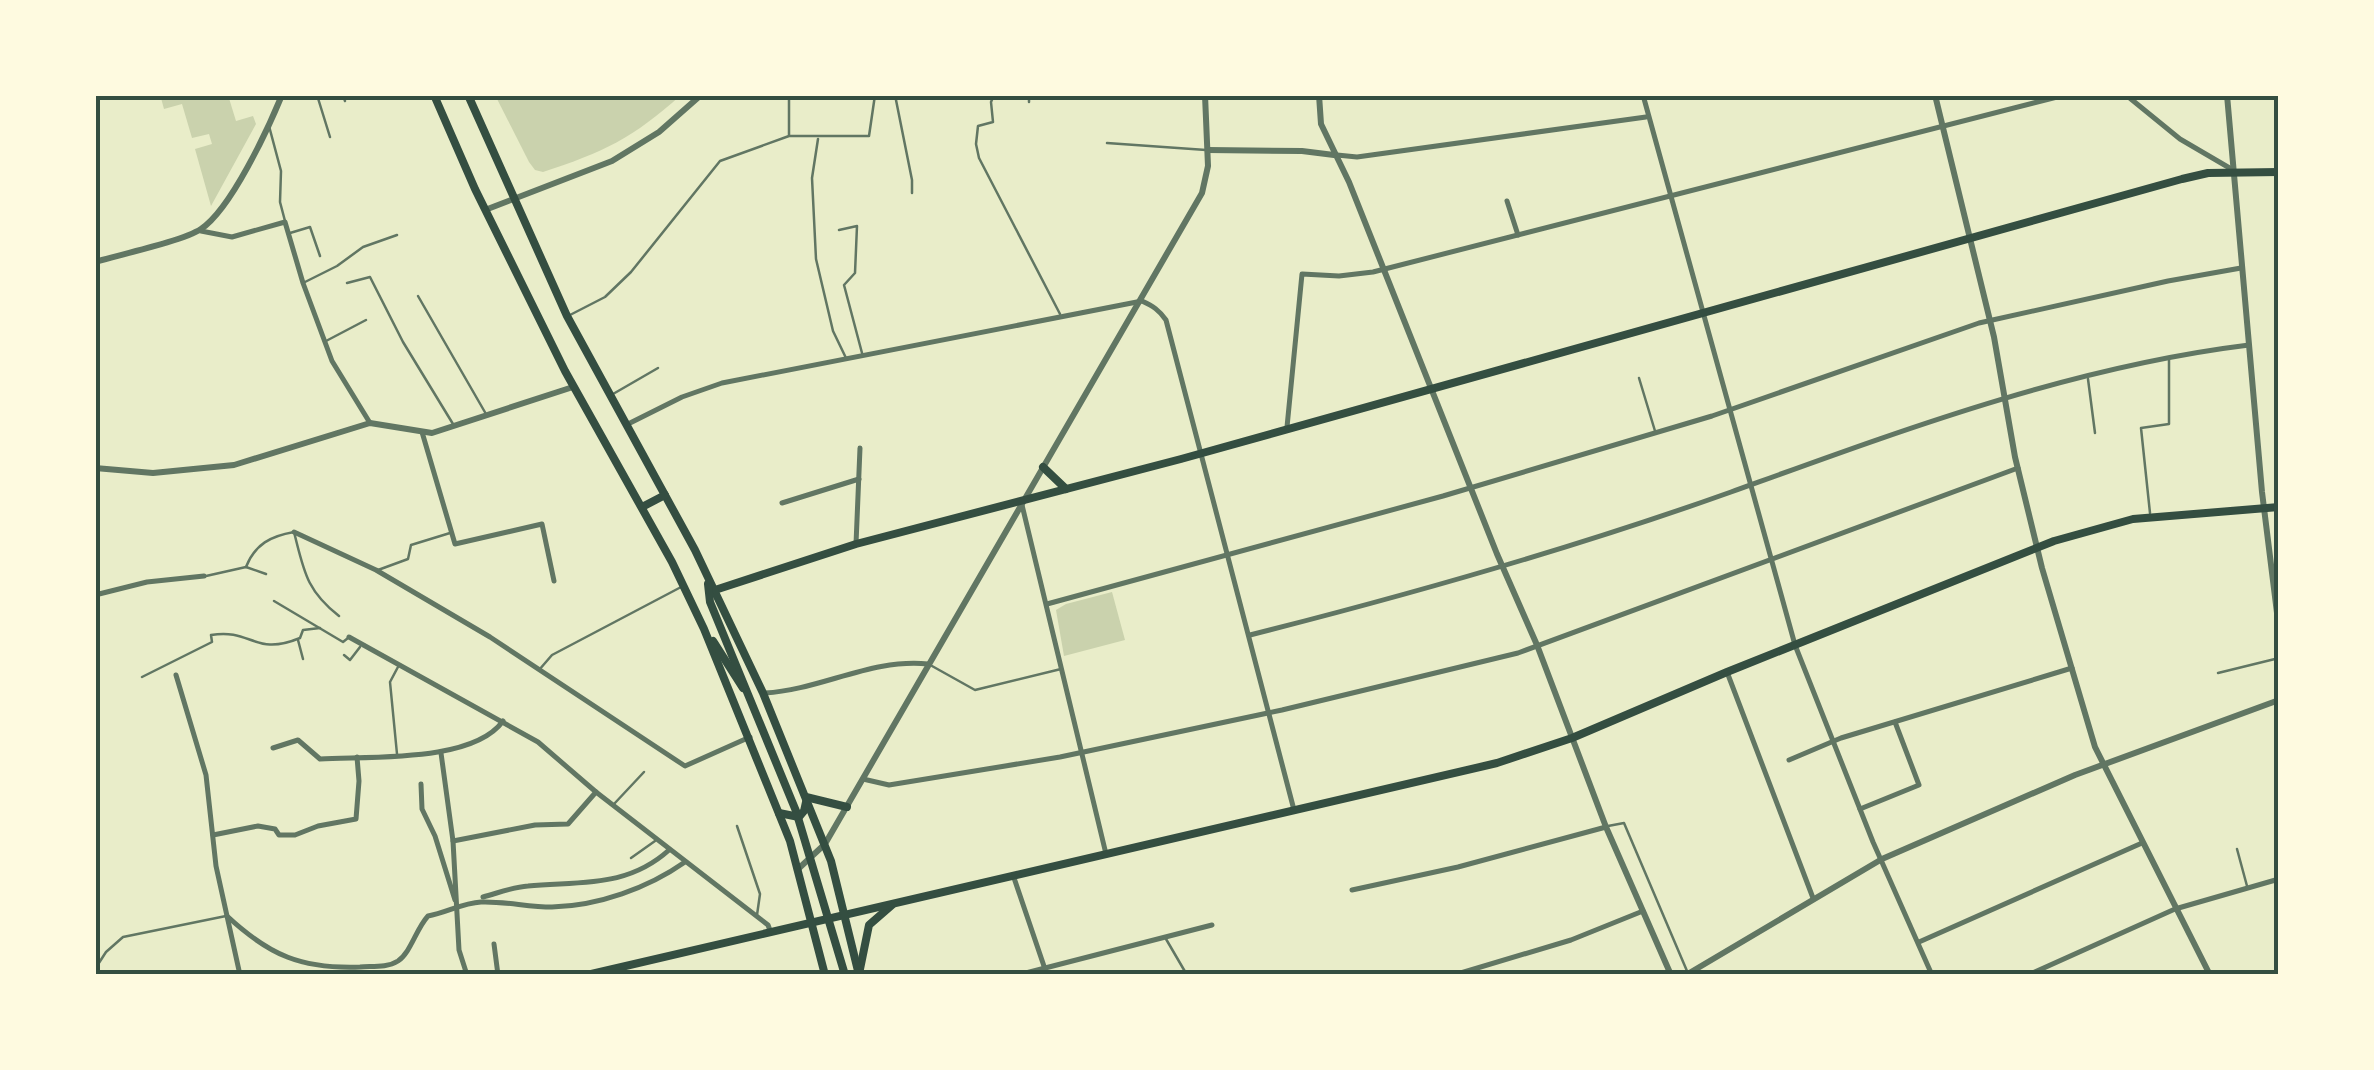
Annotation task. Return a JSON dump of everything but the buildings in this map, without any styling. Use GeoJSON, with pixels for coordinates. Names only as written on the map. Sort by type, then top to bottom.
{"type":"FeatureCollection","features":[{"type":"Feature","properties":{"kind":"main road"},"geometry":{"type":"LineString","coordinates":[[434,95],[485,210],[573,387],[642,508],[704,629],[780,813],[825,975]]}},
{"type":"Feature","properties":{"kind":"main road"},"geometry":{"type":"LineString","coordinates":[[468,95],[567,316],[666,495],[764,693],[825,844],[859,975]]}},
{"type":"Feature","properties":{"kind":"main road"},"geometry":{"type":"LineString","coordinates":[[715,590],[856,544],[1202,453],[2208,173],[2279,172]]}},
{"type":"Feature","properties":{"kind":"main road"},"geometry":{"type":"LineString","coordinates":[[1044,467],[1066,489]]}},
{"type":"Feature","properties":{"kind":"main road"},"geometry":{"type":"LineString","coordinates":[[642,508],[666,495]]}},
{"type":"Feature","properties":{"kind":"main road"},"geometry":{"type":"LineString","coordinates":[[586,975],[1497,762],[1572,738],[2038,547],[2150,517],[2279,507]]}},
{"type":"Feature","properties":{"kind":"main road"},"geometry":{"type":"LineString","coordinates":[[707,576],[710,602],[804,835],[844,975]]}},
{"type":"Feature","properties":{"kind":"main road"},"geometry":{"type":"LineString","coordinates":[[704,629],[755,710]]}},
{"type":"Feature","properties":{"kind":"main road"},"geometry":{"type":"LineString","coordinates":[[806,797],[847,806]]}},
{"type":"Feature","properties":{"kind":"main road"},"geometry":{"type":"LineString","coordinates":[[780,813],[800,816],[806,808],[806,797]]}},
{"type":"Feature","properties":{"kind":"main road"},"geometry":{"type":"LineString","coordinates":[[859,975],[869,925],[895,902]]}},
{"type":"Feature","properties":{"kind":"street"},"geometry":{"type":"LineString","coordinates":[[200,230],[218,211],[282,95]]}},
{"type":"Feature","properties":{"kind":"street"},"geometry":{"type":"LineString","coordinates":[[485,210],[612,161],[659,132],[701,95]]}},
{"type":"Feature","properties":{"kind":"street"},"geometry":{"type":"LineString","coordinates":[[798,870],[825,844],[864,779],[1202,193],[1208,150],[1205,95]]}},
{"type":"Feature","properties":{"kind":"street"},"geometry":{"type":"LineString","coordinates":[[1319,95],[1321,124],[1538,646],[1606,827],[1671,975]]}},
{"type":"Feature","properties":{"kind":"street"},"geometry":{"type":"LineString","coordinates":[[1642,95],[1795,645],[1860,810],[1932,975]]}},
{"type":"Feature","properties":{"kind":"street"},"geometry":{"type":"LineString","coordinates":[[1934,95],[1990,322],[2018,468],[2102,764],[2210,975]]}},
{"type":"Feature","properties":{"kind":"street"},"geometry":{"type":"LineString","coordinates":[[1287,427],[1300,276],[1359,275],[2064,95]]}},
{"type":"Feature","properties":{"kind":"street"},"geometry":{"type":"LineString","coordinates":[[2126,95],[2180,139],[2236,172]]}},
{"type":"Feature","properties":{"kind":"street"},"geometry":{"type":"LineString","coordinates":[[2227,95],[2264,508],[2279,629]]}},
{"type":"Feature","properties":{"kind":"street"},"geometry":{"type":"LineString","coordinates":[[1208,150],[1302,151],[1357,157],[1646,117]]}},
{"type":"Feature","properties":{"kind":"street"},"geometry":{"type":"LineString","coordinates":[[1507,201],[1518,235]]}},
{"type":"Feature","properties":{"kind":"street"},"geometry":{"type":"LineString","coordinates":[[95,262],[200,230],[232,237],[286,222],[303,283],[332,361],[370,424]]}},
{"type":"Feature","properties":{"kind":"street"},"geometry":{"type":"LineString","coordinates":[[1047,604],[1656,433],[1990,322],[2168,281],[2244,268]]}},
{"type":"Feature","properties":{"kind":"street"},"geometry":{"type":"LineString","coordinates":[[628,424],[708,387],[1142,301],[1159,310],[1166,320],[1202,453],[1294,810]]}},
{"type":"Feature","properties":{"kind":"street"},"geometry":{"type":"LineString","coordinates":[[1250,634],[1502,566],[2005,396],[2250,345]]}},
{"type":"Feature","properties":{"kind":"street"},"geometry":{"type":"LineString","coordinates":[[95,468],[152,473],[234,464],[370,424],[432,433],[573,387]]}},
{"type":"Feature","properties":{"kind":"street"},"geometry":{"type":"LineString","coordinates":[[422,432],[454,544],[542,524],[554,580]]}},
{"type":"Feature","properties":{"kind":"street"},"geometry":{"type":"LineString","coordinates":[[856,544],[860,448]]}},
{"type":"Feature","properties":{"kind":"street"},"geometry":{"type":"LineString","coordinates":[[864,779],[889,784],[1081,753],[1518,653],[2018,468]]}},
{"type":"Feature","properties":{"kind":"street"},"geometry":{"type":"LineString","coordinates":[[782,503],[859,479]]}},
{"type":"Feature","properties":{"kind":"street"},"geometry":{"type":"LineString","coordinates":[[1021,502],[1106,855]]}},
{"type":"Feature","properties":{"kind":"street"},"geometry":{"type":"LineString","coordinates":[[294,532],[376,570],[500,644],[686,766],[750,737]]}},
{"type":"Feature","properties":{"kind":"street"},"geometry":{"type":"LineString","coordinates":[[95,595],[147,582],[204,576]]}},
{"type":"Feature","properties":{"kind":"street"},"geometry":{"type":"LineString","coordinates":[[349,637],[538,742],[668,850],[768,925],[770,933]]}},
{"type":"Feature","properties":{"kind":"street"},"geometry":{"type":"LineString","coordinates":[[764,693],[795,691],[898,663],[928,664]]}},
{"type":"Feature","properties":{"kind":"street"},"geometry":{"type":"LineString","coordinates":[[1788,760],[1834,741],[2072,668]]}},
{"type":"Feature","properties":{"kind":"street"},"geometry":{"type":"LineString","coordinates":[[1727,672],[1814,898]]}},
{"type":"Feature","properties":{"kind":"street"},"geometry":{"type":"LineString","coordinates":[[176,675],[206,775],[213,835],[240,975]]}},
{"type":"Feature","properties":{"kind":"street"},"geometry":{"type":"LineString","coordinates":[[1687,974],[1882,860],[2102,764],[2279,700]]}},
{"type":"Feature","properties":{"kind":"street"},"geometry":{"type":"LineString","coordinates":[[272,748],[298,740],[320,759],[441,752],[490,736],[504,721]]}},
{"type":"Feature","properties":{"kind":"street"},"geometry":{"type":"LineString","coordinates":[[1860,810],[1919,785],[1895,722]]}},
{"type":"Feature","properties":{"kind":"street"},"geometry":{"type":"LineString","coordinates":[[441,752],[453,841],[459,950],[467,975]]}},
{"type":"Feature","properties":{"kind":"street"},"geometry":{"type":"LineString","coordinates":[[213,835],[258,826],[275,829],[278,835],[295,834],[356,819],[357,756]]}},
{"type":"Feature","properties":{"kind":"street"},"geometry":{"type":"LineString","coordinates":[[420,784],[422,808],[458,907]]}},
{"type":"Feature","properties":{"kind":"street"},"geometry":{"type":"LineString","coordinates":[[453,841],[535,825],[568,824],[596,792]]}},
{"type":"Feature","properties":{"kind":"street"},"geometry":{"type":"LineString","coordinates":[[1352,890],[1474,863],[1606,827]]}},
{"type":"Feature","properties":{"kind":"street"},"geometry":{"type":"LineString","coordinates":[[1918,942],[2142,844]]}},
{"type":"Feature","properties":{"kind":"street"},"geometry":{"type":"LineString","coordinates":[[482,897],[528,886],[595,882],[639,872],[668,850]]}},
{"type":"Feature","properties":{"kind":"street"},"geometry":{"type":"LineString","coordinates":[[227,916],[299,964],[388,966],[401,959],[428,916],[484,902],[553,907],[591,900],[657,882],[685,862]]}},
{"type":"Feature","properties":{"kind":"street"},"geometry":{"type":"LineString","coordinates":[[1014,875],[1047,975]]}},
{"type":"Feature","properties":{"kind":"street"},"geometry":{"type":"LineString","coordinates":[[2028,975],[2175,908],[2279,879]]}},
{"type":"Feature","properties":{"kind":"street"},"geometry":{"type":"LineString","coordinates":[[1454,975],[1571,940],[1642,911]]}},
{"type":"Feature","properties":{"kind":"street"},"geometry":{"type":"LineString","coordinates":[[1018,975],[1212,925]]}},
{"type":"Feature","properties":{"kind":"street"},"geometry":{"type":"LineString","coordinates":[[494,944],[498,975]]}},
{"type":"Feature","properties":{"kind":"lane"},"geometry":{"type":"LineString","coordinates":[[317,95],[330,137]]}},
{"type":"Feature","properties":{"kind":"lane"},"geometry":{"type":"LineString","coordinates":[[343,95],[345,101]]}},
{"type":"Feature","properties":{"kind":"lane"},"geometry":{"type":"LineString","coordinates":[[788,95],[790,136]]}},
{"type":"Feature","properties":{"kind":"lane"},"geometry":{"type":"LineString","coordinates":[[567,316],[605,298],[631,272],[720,161],[790,136],[870,136],[875,95]]}},
{"type":"Feature","properties":{"kind":"lane"},"geometry":{"type":"LineString","coordinates":[[895,95],[912,193]]}},
{"type":"Feature","properties":{"kind":"lane"},"geometry":{"type":"LineString","coordinates":[[994,95],[990,102],[993,122],[978,126],[979,158],[1060,316]]}},
{"type":"Feature","properties":{"kind":"lane"},"geometry":{"type":"LineString","coordinates":[[1028,95],[1029,102]]}},
{"type":"Feature","properties":{"kind":"lane"},"geometry":{"type":"LineString","coordinates":[[269,124],[281,171],[280,202],[286,222]]}},
{"type":"Feature","properties":{"kind":"lane"},"geometry":{"type":"LineString","coordinates":[[818,137],[812,178],[816,259],[833,331],[846,358]]}},
{"type":"Feature","properties":{"kind":"lane"},"geometry":{"type":"LineString","coordinates":[[1107,143],[1208,150]]}},
{"type":"Feature","properties":{"kind":"lane"},"geometry":{"type":"LineString","coordinates":[[839,230],[858,226],[856,273],[844,285],[862,354]]}},
{"type":"Feature","properties":{"kind":"lane"},"geometry":{"type":"LineString","coordinates":[[289,234],[310,227],[320,256]]}},
{"type":"Feature","properties":{"kind":"lane"},"geometry":{"type":"LineString","coordinates":[[303,283],[338,266],[363,247],[397,235]]}},
{"type":"Feature","properties":{"kind":"lane"},"geometry":{"type":"LineString","coordinates":[[347,283],[370,277],[403,342],[454,426]]}},
{"type":"Feature","properties":{"kind":"lane"},"geometry":{"type":"LineString","coordinates":[[418,296],[487,416]]}},
{"type":"Feature","properties":{"kind":"lane"},"geometry":{"type":"LineString","coordinates":[[325,342],[366,320]]}},
{"type":"Feature","properties":{"kind":"lane"},"geometry":{"type":"LineString","coordinates":[[2150,517],[2141,428],[2170,424],[2169,359]]}},
{"type":"Feature","properties":{"kind":"lane"},"geometry":{"type":"LineString","coordinates":[[611,395],[658,368]]}},
{"type":"Feature","properties":{"kind":"lane"},"geometry":{"type":"LineString","coordinates":[[2088,377],[2095,433]]}},
{"type":"Feature","properties":{"kind":"lane"},"geometry":{"type":"LineString","coordinates":[[1638,378],[1656,433]]}},
{"type":"Feature","properties":{"kind":"lane"},"geometry":{"type":"LineString","coordinates":[[246,567],[259,545],[294,532],[307,580],[317,599],[339,616]]}},
{"type":"Feature","properties":{"kind":"lane"},"geometry":{"type":"LineString","coordinates":[[376,570],[408,559],[411,545],[451,532]]}},
{"type":"Feature","properties":{"kind":"lane"},"geometry":{"type":"LineString","coordinates":[[204,576],[246,567],[266,574]]}},
{"type":"Feature","properties":{"kind":"lane"},"geometry":{"type":"LineString","coordinates":[[539,670],[552,655],[684,586]]}},
{"type":"Feature","properties":{"kind":"lane"},"geometry":{"type":"LineString","coordinates":[[274,601],[344,642],[349,637]]}},
{"type":"Feature","properties":{"kind":"lane"},"geometry":{"type":"LineString","coordinates":[[142,677],[212,642],[210,635],[234,632],[275,647],[298,639],[303,630],[320,628]]}},
{"type":"Feature","properties":{"kind":"lane"},"geometry":{"type":"LineString","coordinates":[[298,639],[303,659]]}},
{"type":"Feature","properties":{"kind":"lane"},"geometry":{"type":"LineString","coordinates":[[344,655],[350,660],[361,646]]}},
{"type":"Feature","properties":{"kind":"lane"},"geometry":{"type":"LineString","coordinates":[[2218,673],[2279,658]]}},
{"type":"Feature","properties":{"kind":"lane"},"geometry":{"type":"LineString","coordinates":[[398,756],[390,682],[400,664]]}},
{"type":"Feature","properties":{"kind":"lane"},"geometry":{"type":"LineString","coordinates":[[928,664],[974,690],[1062,669]]}},
{"type":"Feature","properties":{"kind":"lane"},"geometry":{"type":"LineString","coordinates":[[613,806],[644,772]]}},
{"type":"Feature","properties":{"kind":"lane"},"geometry":{"type":"LineString","coordinates":[[1606,827],[1624,824],[1687,974]]}},
{"type":"Feature","properties":{"kind":"lane"},"geometry":{"type":"LineString","coordinates":[[737,826],[760,894],[757,916]]}},
{"type":"Feature","properties":{"kind":"lane"},"geometry":{"type":"LineString","coordinates":[[631,858],[656,840]]}},
{"type":"Feature","properties":{"kind":"lane"},"geometry":{"type":"LineString","coordinates":[[2237,849],[2247,888]]}},
{"type":"Feature","properties":{"kind":"lane"},"geometry":{"type":"LineString","coordinates":[[95,971],[106,952],[123,937],[227,916]]}},
{"type":"Feature","properties":{"kind":"lane"},"geometry":{"type":"LineString","coordinates":[[1166,938],[1186,975]]}},
{"type":"Feature","properties":{"kind":"green space"},"geometry":{"type":"Polygon","coordinates":[[[228,95],[236,121],[253,116],[256,124],[211,206],[195,149],[212,144],[209,134],[192,138],[182,104],[164,109],[161,98],[228,95]]]}},
{"type":"Feature","properties":{"kind":"green space"},"geometry":{"type":"Polygon","coordinates":[[[495,95],[681,95],[617,142],[543,172],[535,170],[529,162],[495,95]]]}},
{"type":"Feature","properties":{"kind":"green space"},"geometry":{"type":"Polygon","coordinates":[[[1112,592],[1125,640],[1064,656],[1056,610],[1112,592]]]}}]}
